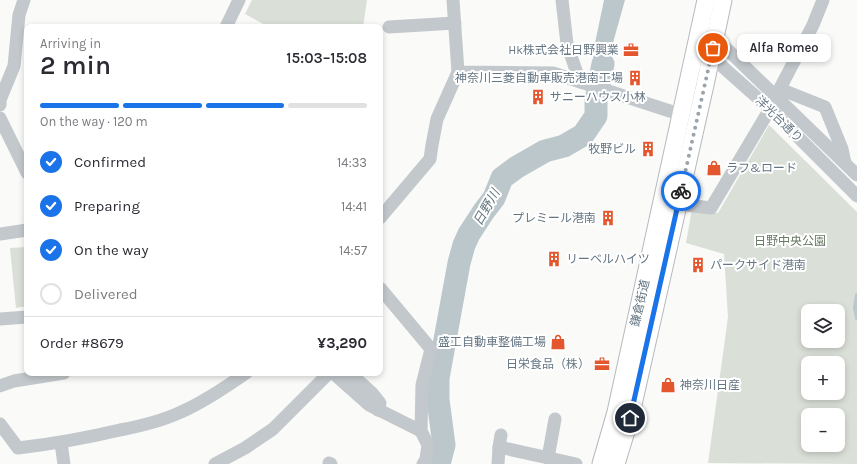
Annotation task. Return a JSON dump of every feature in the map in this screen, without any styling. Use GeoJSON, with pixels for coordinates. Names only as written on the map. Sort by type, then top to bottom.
{"type":"FeatureCollection","features":[{"type":"Feature","properties":{"kind":"main road","name":"鎌倉街道"},"geometry":{"type":"LineString","coordinates":[[601,464],[616,412],[706,0]]}},
{"type":"Feature","properties":{"kind":"main road","name":"鎌倉街道"},"geometry":{"type":"LineString","coordinates":[[616,464],[630,418],[723,0]]}},
{"type":"Feature","properties":{"kind":"street"},"geometry":{"type":"LineString","coordinates":[[0,105],[0,100],[14,66],[19,15],[24,0]]}},
{"type":"Feature","properties":{"kind":"street"},"geometry":{"type":"LineString","coordinates":[[227,24],[239,0]]}},
{"type":"Feature","properties":{"kind":"street"},"geometry":{"type":"LineString","coordinates":[[383,214],[430,159],[437,119],[458,72],[453,0]]}},
{"type":"Feature","properties":{"kind":"street"},"geometry":{"type":"LineString","coordinates":[[562,0],[567,44],[571,59],[585,83]]}},
{"type":"Feature","properties":{"kind":"street"},"geometry":{"type":"LineString","coordinates":[[778,93],[813,25],[823,0]]}},
{"type":"Feature","properties":{"kind":"street"},"geometry":{"type":"LineString","coordinates":[[389,27],[455,23]]}},
{"type":"Feature","properties":{"kind":"street"},"geometry":{"type":"LineString","coordinates":[[697,45],[715,38],[778,93],[857,175]]}},
{"type":"Feature","properties":{"kind":"street","name":"洋光台通り"},"geometry":{"type":"LineString","coordinates":[[697,45],[770,109],[857,196]]}},
{"type":"Feature","properties":{"kind":"street"},"geometry":{"type":"LineString","coordinates":[[458,72],[553,73],[682,115]]}},
{"type":"Feature","properties":{"kind":"street"},"geometry":{"type":"LineString","coordinates":[[778,93],[825,106],[842,149],[845,164]]}},
{"type":"Feature","properties":{"kind":"street"},"geometry":{"type":"LineString","coordinates":[[678,204],[711,208],[770,109]]}},
{"type":"Feature","properties":{"kind":"street"},"geometry":{"type":"LineString","coordinates":[[0,118],[24,166]]}},
{"type":"Feature","properties":{"kind":"street"},"geometry":{"type":"LineString","coordinates":[[0,234],[24,230]]}},
{"type":"Feature","properties":{"kind":"street"},"geometry":{"type":"LineString","coordinates":[[383,292],[431,349],[422,385],[421,431],[428,445],[426,459],[423,464]]}},
{"type":"Feature","properties":{"kind":"street"},"geometry":{"type":"LineString","coordinates":[[0,319],[24,317]]}},
{"type":"Feature","properties":{"kind":"street"},"geometry":{"type":"LineString","coordinates":[[0,386],[14,381],[45,376]]}},
{"type":"Feature","properties":{"kind":"street"},"geometry":{"type":"LineString","coordinates":[[0,424],[18,448],[61,442],[144,425],[181,412],[206,399],[241,376]]}},
{"type":"Feature","properties":{"kind":"street"},"geometry":{"type":"LineString","coordinates":[[215,464],[245,448],[273,429],[326,376]]}},
{"type":"Feature","properties":{"kind":"street"},"geometry":{"type":"LineString","coordinates":[[336,376],[369,405],[421,431]]}},
{"type":"Feature","properties":{"kind":"street"},"geometry":{"type":"LineString","coordinates":[[353,376],[372,393],[380,403],[378,410]]}},
{"type":"Feature","properties":{"kind":"street"},"geometry":{"type":"LineString","coordinates":[[548,458],[555,419]]}},
{"type":"Feature","properties":{"kind":"street"},"geometry":{"type":"LineString","coordinates":[[498,464],[500,441],[548,458],[576,464]]}},
{"type":"Feature","properties":{"kind":"street"},"geometry":{"type":"LineString","coordinates":[[61,442],[64,464]]}},
{"type":"Feature","properties":{"kind":"green space"},"geometry":{"type":"Polygon","coordinates":[[[252,0],[367,0],[363,24],[263,24],[245,14],[252,0]]]}},
{"type":"Feature","properties":{"kind":"green space","name":"日野中央公園"},"geometry":{"type":"Polygon","coordinates":[[[769,125],[857,212],[857,464],[708,463],[728,317],[724,254],[686,243],[692,209],[718,213],[769,125]]]}},
{"type":"Feature","properties":{"kind":"green space"},"geometry":{"type":"Polygon","coordinates":[[[24,247],[24,307],[16,308],[10,248],[24,247]]]}},
{"type":"Feature","properties":{"kind":"shaded area"},"geometry":{"type":"Polygon","coordinates":[[[604,0],[625,0],[614,39],[606,82],[592,78],[594,48],[604,0]]]}},
{"type":"Feature","properties":{"kind":"waterway","name":"日野川"},"geometry":{"type":"LineString","coordinates":[[439,464],[444,445],[438,400],[438,378],[459,263],[464,245],[469,234],[494,198],[502,178],[517,167],[545,151],[564,146],[583,135],[596,116],[596,101],[603,64]]}},
{"type":"Feature","properties":{"kind":"waterway"},"geometry":{"type":"LineString","coordinates":[[857,295],[855,308],[857,318]]}},
{"type":"Feature","properties":{"kind":"way so far"},"geometry":{"type":"LineString","coordinates":[[681,191],[713,48]]}},
{"type":"Feature","properties":{"kind":"place","name":"Alfa Romeo"},"geometry":{"type":"Point","coordinates":[713,48]}},
{"type":"Feature","properties":{"kind":"place","name":"Hk株式会社日野興業"},"geometry":{"type":"Point","coordinates":[631,50]}},
{"type":"Feature","properties":{"kind":"place","name":"神奈川三菱自動車販売港南工場"},"geometry":{"type":"Point","coordinates":[635,78]}},
{"type":"Feature","properties":{"kind":"place","name":"サニーハウス小林"},"geometry":{"type":"Point","coordinates":[538,97]}},
{"type":"Feature","properties":{"kind":"place","name":"牧野ビル"},"geometry":{"type":"Point","coordinates":[648,149]}},
{"type":"Feature","properties":{"kind":"place","name":"ラフ&ロード"},"geometry":{"type":"Point","coordinates":[714,168]}},
{"type":"Feature","properties":{"kind":"place","name":"プレミール港南"},"geometry":{"type":"Point","coordinates":[608,218]}},
{"type":"Feature","properties":{"kind":"place","name":"リーベルハイツ"},"geometry":{"type":"Point","coordinates":[554,259]}},
{"type":"Feature","properties":{"kind":"place","name":"パークサイド港南"},"geometry":{"type":"Point","coordinates":[698,265]}},
{"type":"Feature","properties":{"kind":"place","name":"盛工自動車整備工場"},"geometry":{"type":"Point","coordinates":[558,342]}},
{"type":"Feature","properties":{"kind":"place","name":"日栄食品（株）"},"geometry":{"type":"Point","coordinates":[602,364]}},
{"type":"Feature","properties":{"kind":"place","name":"神奈川日産"},"geometry":{"type":"Point","coordinates":[668,385]}},
{"type":"Feature","properties":{"kind":"route"},"geometry":{"type":"LineString","coordinates":[[630,418],[681,191]]}}]}
